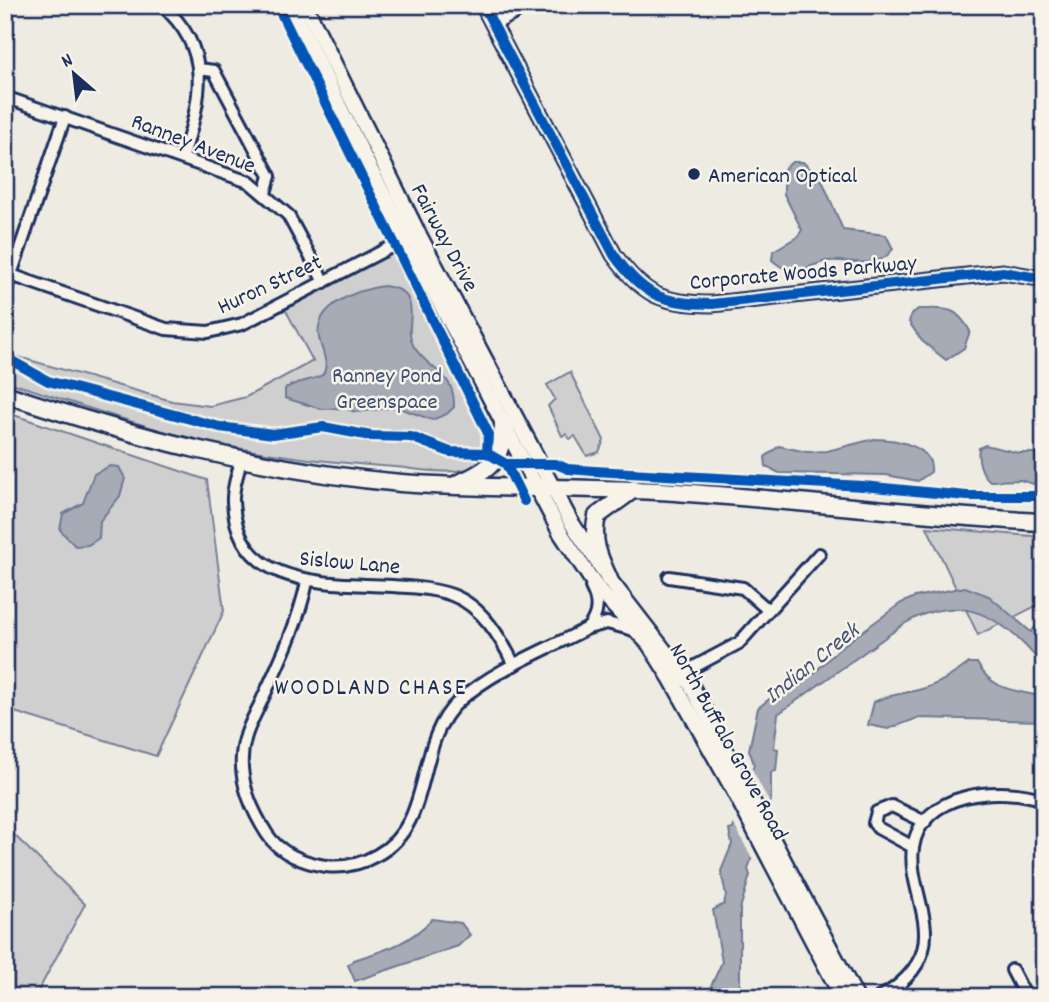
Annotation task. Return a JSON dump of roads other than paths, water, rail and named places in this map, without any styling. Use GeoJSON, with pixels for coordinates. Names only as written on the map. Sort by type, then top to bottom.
{"type":"FeatureCollection","features":[{"type":"Feature","properties":{"kind":"main road","name":"Fairway Drive"},"geometry":{"type":"LineString","coordinates":[[290,5],[412,236],[552,487]]}},
{"type":"Feature","properties":{"kind":"main road","name":"Fairway Drive"},"geometry":{"type":"LineString","coordinates":[[305,5],[412,236],[535,487]]}},
{"type":"Feature","properties":{"kind":"main road","name":"Corporate Woods Parkway"},"geometry":{"type":"LineString","coordinates":[[483,5],[614,256],[631,279],[654,295],[683,304],[712,304],[1003,272],[1044,279]]}},
{"type":"Feature","properties":{"kind":"main road"},"geometry":{"type":"LineString","coordinates":[[493,23],[527,5]]}},
{"type":"Feature","properties":{"kind":"main road"},"geometry":{"type":"LineString","coordinates":[[5,394],[121,432],[241,460],[400,482],[634,489],[1044,522]]}},
{"type":"Feature","properties":{"kind":"main road"},"geometry":{"type":"LineString","coordinates":[[454,485],[478,474],[497,459],[503,441],[503,423]]}},
{"type":"Feature","properties":{"kind":"main road","name":"North Buffalo Grove Road"},"geometry":{"type":"LineString","coordinates":[[535,487],[597,588],[677,676]]}},
{"type":"Feature","properties":{"kind":"main road","name":"North Buffalo Grove Road"},"geometry":{"type":"LineString","coordinates":[[552,487],[609,579],[677,676],[856,997]]}},
{"type":"Feature","properties":{"kind":"main road"},"geometry":{"type":"LineString","coordinates":[[609,579],[597,552],[593,533],[597,516],[634,489]]}},
{"type":"Feature","properties":{"kind":"main road","name":"North Buffalo Grove Road"},"geometry":{"type":"LineString","coordinates":[[765,836],[842,997]]}},
{"type":"Feature","properties":{"kind":"street"},"geometry":{"type":"LineString","coordinates":[[167,7],[193,48],[199,69],[200,100],[183,157]]}},
{"type":"Feature","properties":{"kind":"street"},"geometry":{"type":"LineString","coordinates":[[199,69],[214,71],[221,82],[270,176],[265,193]]}},
{"type":"Feature","properties":{"kind":"street","name":"Ranney Avenue"},"geometry":{"type":"LineString","coordinates":[[5,97],[238,177],[265,193],[296,228],[324,282]]}},
{"type":"Feature","properties":{"kind":"street"},"geometry":{"type":"LineString","coordinates":[[5,292],[65,117]]}},
{"type":"Feature","properties":{"kind":"street","name":"Huron Street"},"geometry":{"type":"LineString","coordinates":[[11,275],[166,328],[208,332],[242,324],[412,236]]}},
{"type":"Feature","properties":{"kind":"street","name":"Sislow Lane"},"geometry":{"type":"LineString","coordinates":[[241,460],[233,502],[242,534],[258,557],[273,569],[307,582],[428,589],[454,595],[478,611],[514,665]]}},
{"type":"Feature","properties":{"kind":"street"},"geometry":{"type":"LineString","coordinates":[[569,546],[572,561],[597,600],[597,611],[588,628]]}},
{"type":"Feature","properties":{"kind":"street"},"geometry":{"type":"LineString","coordinates":[[677,676],[730,650],[820,554]]}},
{"type":"Feature","properties":{"kind":"street"},"geometry":{"type":"LineString","coordinates":[[669,577],[743,588],[768,610]]}},
{"type":"Feature","properties":{"kind":"street"},"geometry":{"type":"LineString","coordinates":[[307,582],[292,635],[244,739],[241,771],[255,816],[269,839],[288,854],[332,866],[366,862],[388,849],[415,813],[437,732],[458,702],[514,665],[588,628],[607,623],[639,632]]}},
{"type":"Feature","properties":{"kind":"street"},"geometry":{"type":"LineString","coordinates":[[880,997],[912,972],[923,950],[913,847],[925,822],[943,805],[965,796],[990,793],[1044,800]]}},
{"type":"Feature","properties":{"kind":"street"},"geometry":{"type":"LineString","coordinates":[[913,847],[878,828],[874,818],[877,812],[892,806],[925,822]]}},
{"type":"Feature","properties":{"kind":"street"},"geometry":{"type":"LineString","coordinates":[[1012,970],[1026,997]]}},
{"type":"Feature","properties":{"kind":"place","name":"American Optical"},"geometry":{"type":"Point","coordinates":[694,174]}},
{"type":"Feature","properties":{"kind":"district","name":"WOODLAND CHASE"},"geometry":{"type":"Point","coordinates":[371,686]}},
{"type":"Feature","properties":{"kind":"park label","name":"Ranney Pond Greenspace"},"geometry":{"type":"Point","coordinates":[387,387]}},
{"type":"Feature","properties":{"kind":"water label","name":"Indian Creek"},"geometry":{"type":"Point","coordinates":[811,662]}}]}
